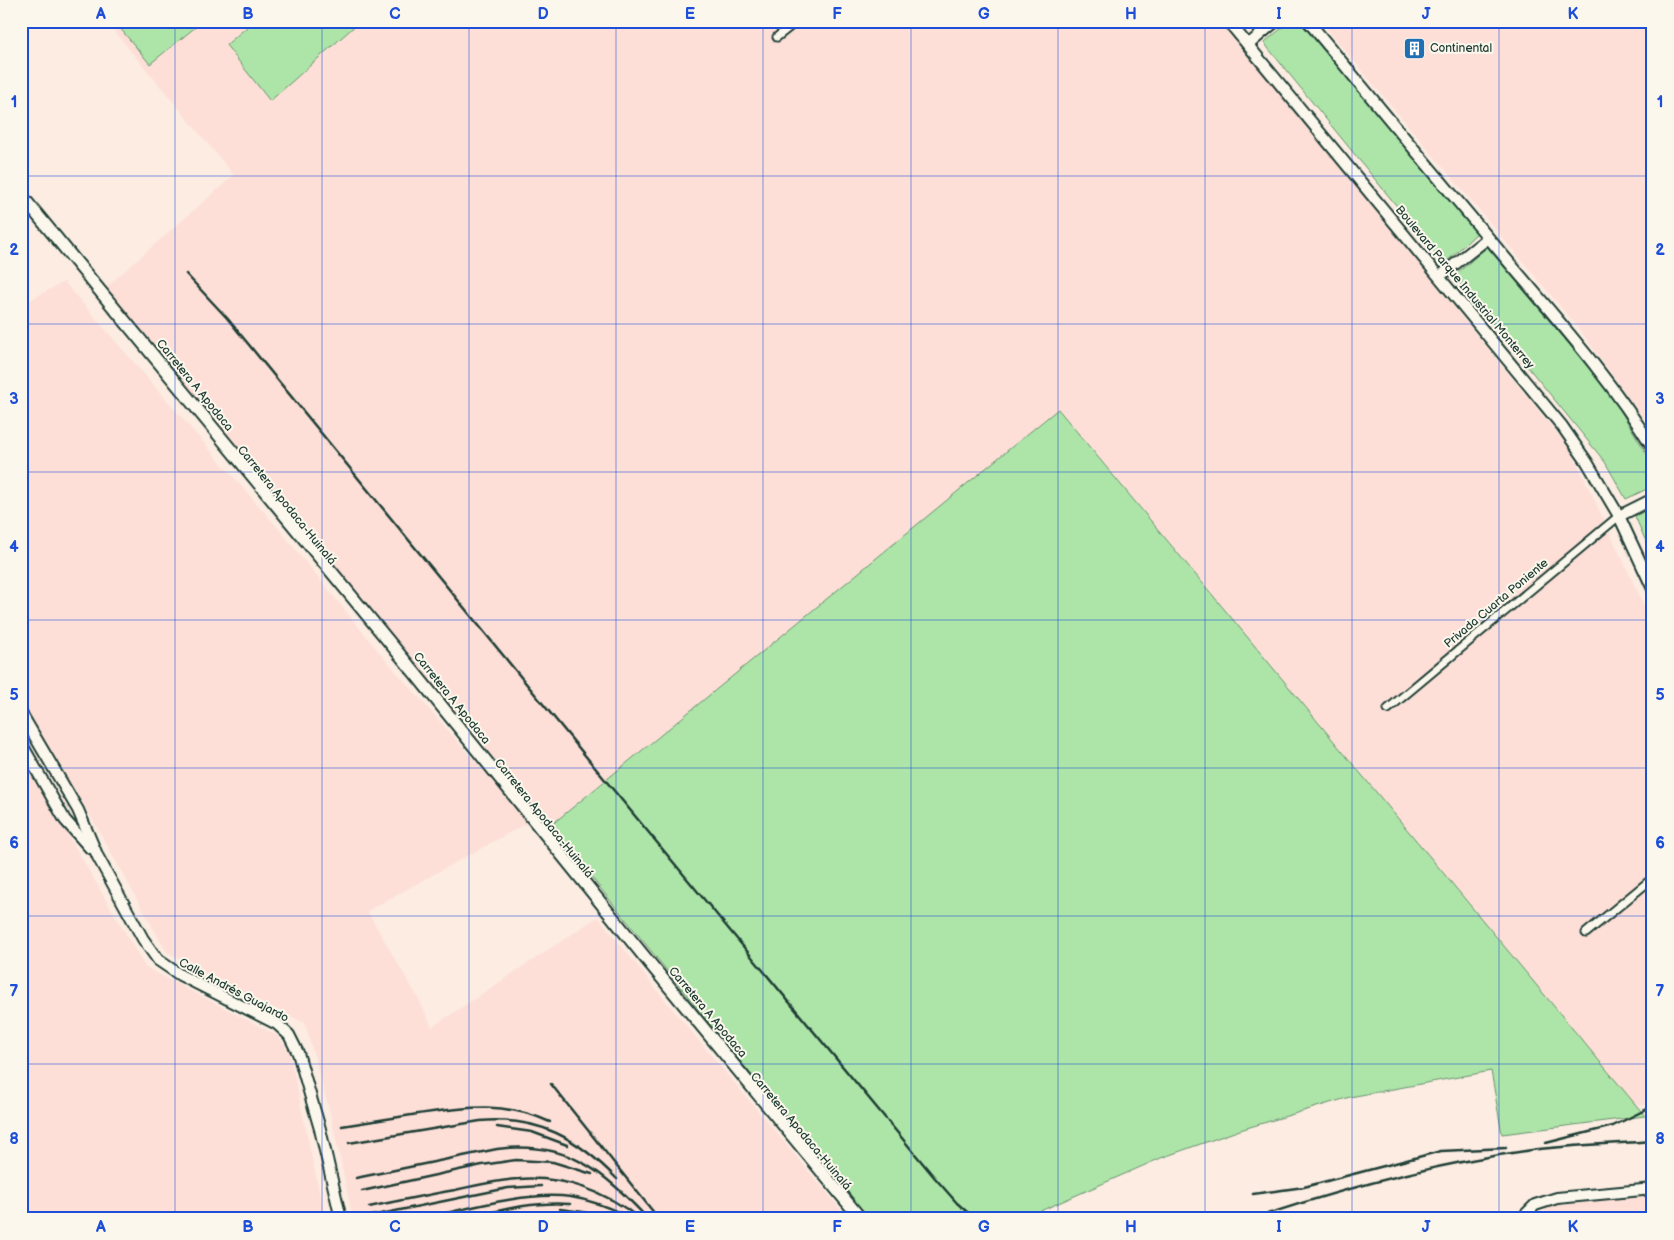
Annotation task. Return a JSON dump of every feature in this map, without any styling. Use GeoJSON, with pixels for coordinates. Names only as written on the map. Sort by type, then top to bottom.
{"type":"FeatureCollection","features":[{"type":"Feature","properties":{"kind":"main road","name":"Carretera A Apodaca"},"geometry":{"type":"LineString","coordinates":[[21,195],[861,1219]]}},
{"type":"Feature","properties":{"kind":"main road","name":"Carretera Apodaca-Huinalá"},"geometry":{"type":"LineString","coordinates":[[21,203],[784,1134],[856,1219]]}},
{"type":"Feature","properties":{"kind":"street"},"geometry":{"type":"LineString","coordinates":[[777,37],[797,21]]}},
{"type":"Feature","properties":{"kind":"street","name":"Boulevard Parque Industrial Monterrey"},"geometry":{"type":"LineString","coordinates":[[1228,21],[1440,276],[1577,446],[1619,516],[1653,589]]}},
{"type":"Feature","properties":{"kind":"street"},"geometry":{"type":"LineString","coordinates":[[1248,45],[1276,21]]}},
{"type":"Feature","properties":{"kind":"street"},"geometry":{"type":"LineString","coordinates":[[1308,21],[1597,368],[1625,404],[1653,448]]}},
{"type":"Feature","properties":{"kind":"street"},"geometry":{"type":"LineString","coordinates":[[1440,276],[1488,238]]}},
{"type":"Feature","properties":{"kind":"street"},"geometry":{"type":"LineString","coordinates":[[1619,516],[1653,499]]}},
{"type":"Feature","properties":{"kind":"street","name":"Privada Cuarta Poniente"},"geometry":{"type":"LineString","coordinates":[[1388,709],[1619,516]]}},
{"type":"Feature","properties":{"kind":"street","name":"Calle Andrés Guajardo"},"geometry":{"type":"LineString","coordinates":[[21,713],[78,810],[98,856],[146,943],[163,965],[196,984],[277,1024],[289,1034],[298,1053],[310,1088],[341,1219]]}},
{"type":"Feature","properties":{"kind":"street","name":"Calle Andrés Guajardo"},"geometry":{"type":"LineString","coordinates":[[21,743],[65,820],[98,856]]}},
{"type":"Feature","properties":{"kind":"street"},"geometry":{"type":"LineString","coordinates":[[1586,933],[1653,878]]}},
{"type":"Feature","properties":{"kind":"street"},"geometry":{"type":"LineString","coordinates":[[1520,1219],[1535,1205],[1557,1198],[1653,1189]]}},
{"type":"Feature","properties":{"kind":"shaded area"},"geometry":{"type":"Polygon","coordinates":[[[106,21],[1221,21],[1571,450],[1653,625],[1653,1104],[1636,1106],[1059,409],[550,826],[103,290],[234,175],[106,21]]]}},
{"type":"Feature","properties":{"kind":"shaded area"},"geometry":{"type":"Polygon","coordinates":[[[1320,21],[1653,21],[1653,432],[1576,325],[1320,21]]]}},
{"type":"Feature","properties":{"kind":"shaded area"},"geometry":{"type":"Polygon","coordinates":[[[64,282],[277,527],[383,657],[529,822],[367,911],[419,1000],[432,1027],[598,917],[673,1010],[849,1219],[353,1219],[331,1116],[305,1023],[229,987],[166,951],[94,822],[21,701],[21,305],[64,282]]]}},
{"type":"Feature","properties":{"kind":"shaded area"},"geometry":{"type":"Polygon","coordinates":[[[21,754],[145,967],[278,1036],[289,1051],[325,1219],[23,1219],[21,1210],[21,754]]]}},
{"type":"Feature","properties":{"kind":"shaded area"},"geometry":{"type":"Polygon","coordinates":[[[1653,1195],[1653,1219],[1545,1219],[1545,1209],[1559,1205],[1653,1195]]]}},
{"type":"Feature","properties":{"kind":"green space"},"geometry":{"type":"Polygon","coordinates":[[[114,21],[203,21],[150,64],[114,21]]]}},
{"type":"Feature","properties":{"kind":"green space"},"geometry":{"type":"Polygon","coordinates":[[[254,21],[356,21],[358,23],[270,101],[226,45],[254,21]]]}},
{"type":"Feature","properties":{"kind":"green space"},"geometry":{"type":"Polygon","coordinates":[[[1290,21],[1299,21],[1477,233],[1444,264],[1264,43],[1290,21]]]}},
{"type":"Feature","properties":{"kind":"green space"},"geometry":{"type":"Polygon","coordinates":[[[1487,247],[1608,390],[1653,464],[1653,486],[1626,499],[1605,462],[1454,276],[1487,247]]]}},
{"type":"Feature","properties":{"kind":"green space"},"geometry":{"type":"Polygon","coordinates":[[[1058,409],[1645,1116],[1502,1134],[1491,1071],[1350,1097],[1240,1130],[1161,1158],[1022,1219],[868,1219],[550,826],[1058,409]]]}},
{"type":"Feature","properties":{"kind":"green space"},"geometry":{"type":"Polygon","coordinates":[[[1653,507],[1653,558],[1635,516],[1653,507]]]}},
{"type":"Feature","properties":{"kind":"railway"},"geometry":{"type":"LineString","coordinates":[[186,274],[227,318],[606,781],[935,1178],[957,1203],[975,1219]]}},
{"type":"Feature","properties":{"kind":"railway"},"geometry":{"type":"LineString","coordinates":[[551,1084],[659,1219]]}},
{"type":"Feature","properties":{"kind":"railway"},"geometry":{"type":"LineString","coordinates":[[1546,1143],[1613,1126],[1653,1106]]}},
{"type":"Feature","properties":{"kind":"railway"},"geometry":{"type":"LineString","coordinates":[[342,1126],[436,1111],[469,1108],[500,1108],[533,1115],[550,1122]]}},
{"type":"Feature","properties":{"kind":"railway"},"geometry":{"type":"LineString","coordinates":[[349,1143],[480,1121],[501,1120],[521,1122],[539,1126],[572,1141],[617,1179]]}},
{"type":"Feature","properties":{"kind":"railway"},"geometry":{"type":"LineString","coordinates":[[497,1127],[532,1132],[567,1145]]}},
{"type":"Feature","properties":{"kind":"railway"},"geometry":{"type":"LineString","coordinates":[[1252,1219],[1355,1187],[1496,1155],[1547,1148],[1653,1141]]}},
{"type":"Feature","properties":{"kind":"railway"},"geometry":{"type":"LineString","coordinates":[[356,1178],[497,1149],[522,1147],[544,1149],[564,1155],[599,1173],[648,1219]]}},
{"type":"Feature","properties":{"kind":"railway"},"geometry":{"type":"LineString","coordinates":[[1253,1194],[1304,1187],[1441,1151],[1506,1148]]}},
{"type":"Feature","properties":{"kind":"railway"},"geometry":{"type":"LineString","coordinates":[[362,1191],[482,1165],[516,1160],[553,1162],[592,1174]]}},
{"type":"Feature","properties":{"kind":"railway"},"geometry":{"type":"LineString","coordinates":[[369,1207],[495,1182],[535,1179],[552,1180],[583,1187],[613,1201],[640,1219]]}},
{"type":"Feature","properties":{"kind":"railway"},"geometry":{"type":"LineString","coordinates":[[366,1217],[508,1188],[541,1186]]}},
{"type":"Feature","properties":{"kind":"railway"},"geometry":{"type":"LineString","coordinates":[[420,1219],[496,1202],[534,1196],[571,1197],[585,1200],[625,1215]]}},
{"type":"Feature","properties":{"kind":"railway"},"geometry":{"type":"LineString","coordinates":[[462,1219],[529,1205],[570,1204]]}},
{"type":"Feature","properties":{"kind":"railway"},"geometry":{"type":"LineString","coordinates":[[560,1209],[583,1212],[608,1219]]}},
{"type":"Feature","properties":{"kind":"railway"},"geometry":{"type":"LineString","coordinates":[[550,1219],[586,1219]]}},
{"type":"Feature","properties":{"kind":"place","name":"Continental"},"geometry":{"type":"Point","coordinates":[1414,48]}}]}
